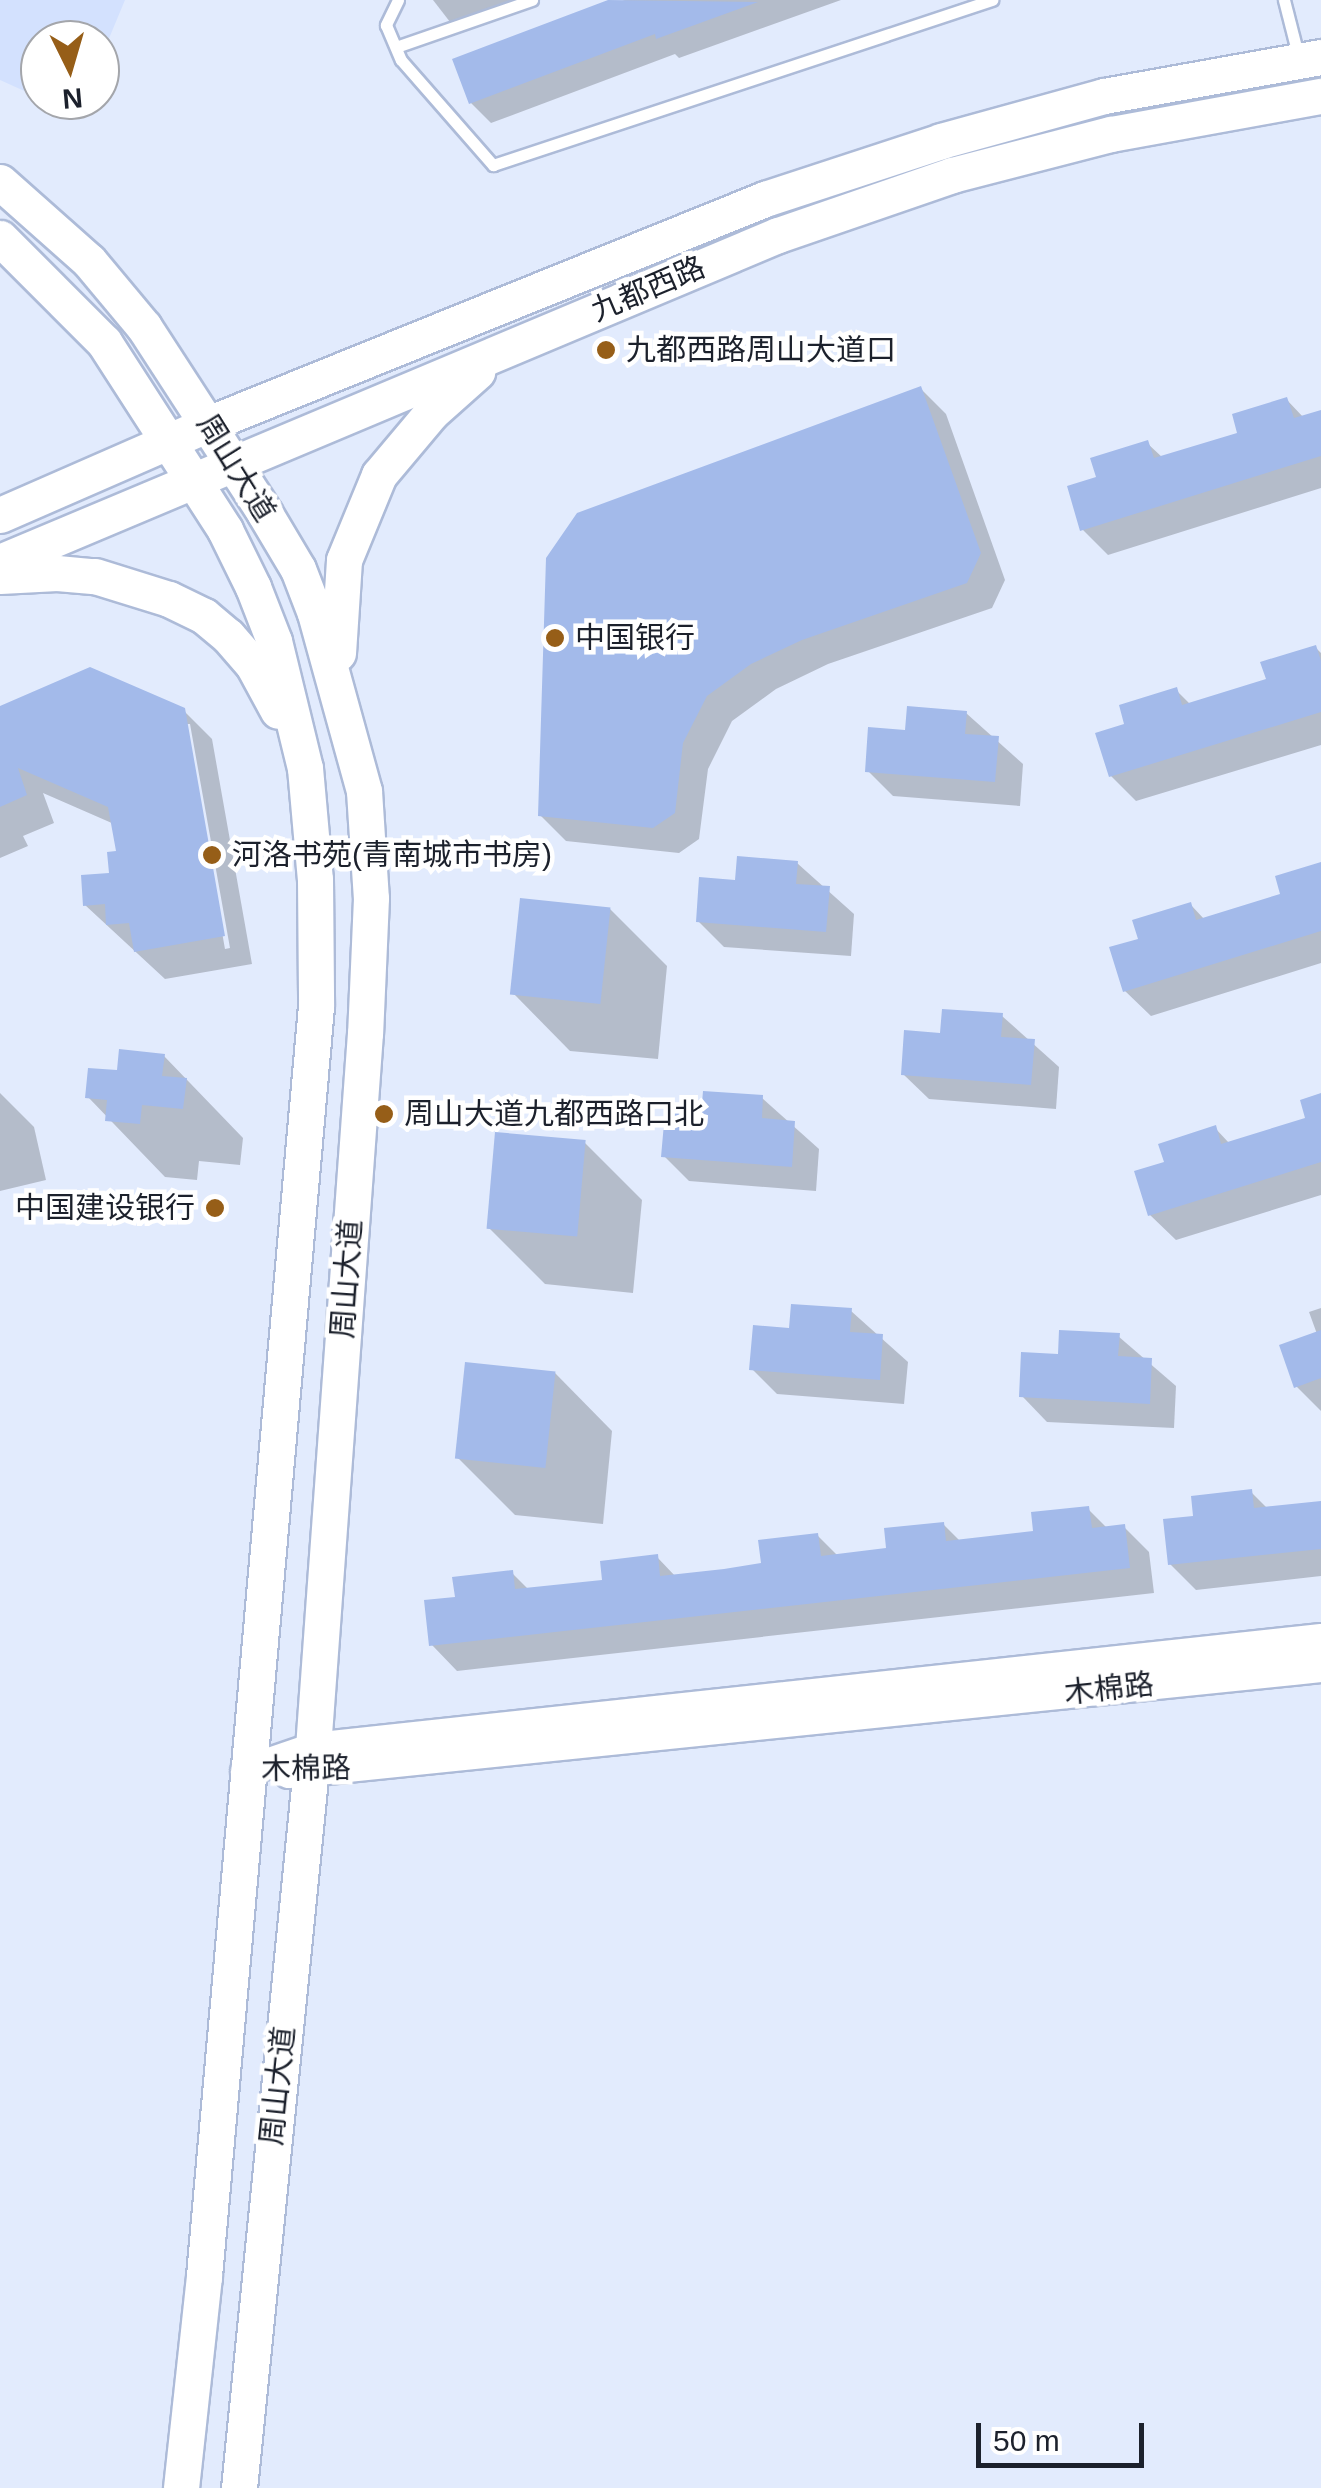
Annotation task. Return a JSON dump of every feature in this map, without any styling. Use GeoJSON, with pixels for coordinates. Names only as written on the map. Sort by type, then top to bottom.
{"type":"FeatureCollection","features":[{"type":"Feature","properties":{"kind":"main road","name":"九都西路"},"geometry":{"type":"LineString","coordinates":[[0,515],[208,424],[766,199],[941,142],[1104,96],[1310,58]]}},
{"type":"Feature","properties":{"kind":"main road","name":"九都西路"},"geometry":{"type":"LineString","coordinates":[[0,562],[778,235],[952,175],[1111,134],[1321,96]]}},
{"type":"Feature","properties":{"kind":"main road","name":"周山大道"},"geometry":{"type":"LineString","coordinates":[[0,182],[89,261],[144,327],[298,569],[350,733],[367,830],[371,954],[311,1761],[239,2488]]}},
{"type":"Feature","properties":{"kind":"main road","name":"周山大道"},"geometry":{"type":"LineString","coordinates":[[0,238],[104,342],[170,440],[253,586],[274,641],[305,768],[316,879],[316,1006],[204,2276],[181,2488]]}},
{"type":"Feature","properties":{"kind":"main road"},"geometry":{"type":"LineString","coordinates":[[350,733],[336,642],[344,560],[379,475],[432,413],[495,355]]}},
{"type":"Feature","properties":{"kind":"main road"},"geometry":{"type":"LineString","coordinates":[[0,576],[57,572],[95,576],[169,599],[204,616],[252,665],[305,768]]}},
{"type":"Feature","properties":{"kind":"main road","name":"木棉路"},"geometry":{"type":"LineString","coordinates":[[246,1771],[1321,1639]]}},
{"type":"Feature","properties":{"kind":"main road","name":"木棉路"},"geometry":{"type":"LineString","coordinates":[[311,1761],[1321,1667]]}},
{"type":"Feature","properties":{"kind":"lane"},"geometry":{"type":"LineString","coordinates":[[398,0],[386,25],[396,48],[494,166],[992,0]]}},
{"type":"Feature","properties":{"kind":"lane"},"geometry":{"type":"LineString","coordinates":[[396,48],[532,0]]}},
{"type":"Feature","properties":{"kind":"lane"},"geometry":{"type":"LineString","coordinates":[[1284,0],[1310,58]]}},
{"type":"Feature","properties":{"kind":"shaded area"},"geometry":{"type":"Polygon","coordinates":[[[0,0],[125,0],[117,20],[20,20],[20,89],[0,80],[0,0]]]}},
{"type":"Feature","properties":{"kind":"building"},"geometry":{"type":"Polygon","coordinates":[[[608,0],[758,2],[656,39],[655,34],[469,104],[452,59],[608,0]]]}},
{"type":"Feature","properties":{"kind":"building"},"geometry":{"type":"Polygon","coordinates":[[[921,386],[981,553],[967,583],[802,640],[751,664],[707,696],[683,743],[675,813],[653,828],[538,816],[546,558],[577,513],[921,386]]]}},
{"type":"Feature","properties":{"kind":"building"},"geometry":{"type":"Polygon","coordinates":[[[1287,397],[1294,418],[1321,410],[1321,456],[1080,531],[1067,486],[1096,477],[1090,458],[1148,440],[1154,458],[1237,433],[1232,414],[1287,397]]]}},
{"type":"Feature","properties":{"kind":"building"},"geometry":{"type":"Polygon","coordinates":[[[1316,645],[1321,661],[1321,712],[1109,777],[1095,733],[1124,724],[1119,705],[1177,687],[1182,705],[1266,679],[1260,662],[1316,645]]]}},
{"type":"Feature","properties":{"kind":"building"},"geometry":{"type":"Polygon","coordinates":[[[90,667],[185,708],[225,936],[134,952],[129,923],[106,925],[105,904],[83,906],[81,875],[109,873],[107,852],[116,851],[108,807],[18,768],[27,795],[0,807],[0,706],[90,667]]]}},
{"type":"Feature","properties":{"kind":"building"},"geometry":{"type":"Polygon","coordinates":[[[907,706],[967,711],[965,734],[999,736],[995,782],[865,772],[868,727],[905,730],[907,706]]]}},
{"type":"Feature","properties":{"kind":"building"},"geometry":{"type":"Polygon","coordinates":[[[737,856],[798,861],[796,884],[830,886],[826,932],[696,922],[699,877],[735,880],[737,856]]]}},
{"type":"Feature","properties":{"kind":"building"},"geometry":{"type":"Polygon","coordinates":[[[1321,862],[1321,931],[1123,992],[1109,947],[1138,939],[1132,920],[1191,902],[1196,920],[1280,894],[1275,876],[1321,862]]]}},
{"type":"Feature","properties":{"kind":"building"},"geometry":{"type":"Polygon","coordinates":[[[520,898],[611,908],[600,1004],[510,994],[520,898]]]}},
{"type":"Feature","properties":{"kind":"building"},"geometry":{"type":"Polygon","coordinates":[[[942,1009],[1003,1013],[1001,1037],[1035,1039],[1031,1085],[901,1075],[904,1030],[940,1033],[942,1009]]]}},
{"type":"Feature","properties":{"kind":"building"},"geometry":{"type":"Polygon","coordinates":[[[119,1049],[165,1054],[162,1076],[187,1078],[183,1109],[142,1105],[140,1124],[105,1121],[107,1100],[85,1098],[88,1068],[117,1070],[119,1049]]]}},
{"type":"Feature","properties":{"kind":"building"},"geometry":{"type":"Polygon","coordinates":[[[703,1091],[763,1095],[762,1118],[795,1121],[792,1167],[661,1157],[665,1112],[701,1115],[703,1091]]]}},
{"type":"Feature","properties":{"kind":"building"},"geometry":{"type":"Polygon","coordinates":[[[1321,1093],[1321,1162],[1148,1216],[1134,1171],[1164,1162],[1158,1144],[1216,1125],[1221,1144],[1305,1118],[1300,1100],[1321,1093]]]}},
{"type":"Feature","properties":{"kind":"building"},"geometry":{"type":"Polygon","coordinates":[[[495,1132],[586,1140],[577,1237],[487,1229],[495,1132]]]}},
{"type":"Feature","properties":{"kind":"building"},"geometry":{"type":"Polygon","coordinates":[[[791,1304],[852,1308],[850,1332],[883,1334],[880,1380],[749,1370],[753,1325],[789,1328],[791,1304]]]}},
{"type":"Feature","properties":{"kind":"building"},"geometry":{"type":"Polygon","coordinates":[[[1059,1330],[1120,1333],[1118,1356],[1152,1358],[1150,1404],[1019,1397],[1021,1352],[1058,1354],[1059,1330]]]}},
{"type":"Feature","properties":{"kind":"building"},"geometry":{"type":"Polygon","coordinates":[[[1321,1330],[1321,1378],[1294,1388],[1279,1345],[1321,1330]]]}},
{"type":"Feature","properties":{"kind":"building"},"geometry":{"type":"Polygon","coordinates":[[[465,1362],[556,1372],[545,1468],[455,1458],[465,1362]]]}},
{"type":"Feature","properties":{"kind":"building"},"geometry":{"type":"Polygon","coordinates":[[[1252,1489],[1254,1508],[1321,1501],[1321,1549],[1168,1565],[1163,1519],[1193,1516],[1191,1496],[1252,1489]]]}},
{"type":"Feature","properties":{"kind":"building"},"geometry":{"type":"Polygon","coordinates":[[[1089,1506],[1092,1528],[1125,1524],[1130,1568],[429,1646],[424,1600],[455,1597],[452,1577],[513,1570],[515,1589],[602,1580],[600,1561],[658,1554],[660,1576],[724,1569],[761,1563],[758,1540],[818,1533],[821,1556],[886,1548],[884,1528],[944,1522],[946,1541],[1033,1531],[1031,1512],[1089,1506]]]}},
{"type":"Feature","properties":{"kind":"place","name":"九都西路周山大道口"},"geometry":{"type":"Point","coordinates":[606,350]}},
{"type":"Feature","properties":{"kind":"place","name":"中国银行"},"geometry":{"type":"Point","coordinates":[555,638]}},
{"type":"Feature","properties":{"kind":"place","name":"河洛书苑(青南城市书房)"},"geometry":{"type":"Point","coordinates":[212,855]}},
{"type":"Feature","properties":{"kind":"place","name":"周山大道九都西路口北"},"geometry":{"type":"Point","coordinates":[384,1114]}},
{"type":"Feature","properties":{"kind":"place","name":"中国建设银行"},"geometry":{"type":"Point","coordinates":[215,1208]}}]}
